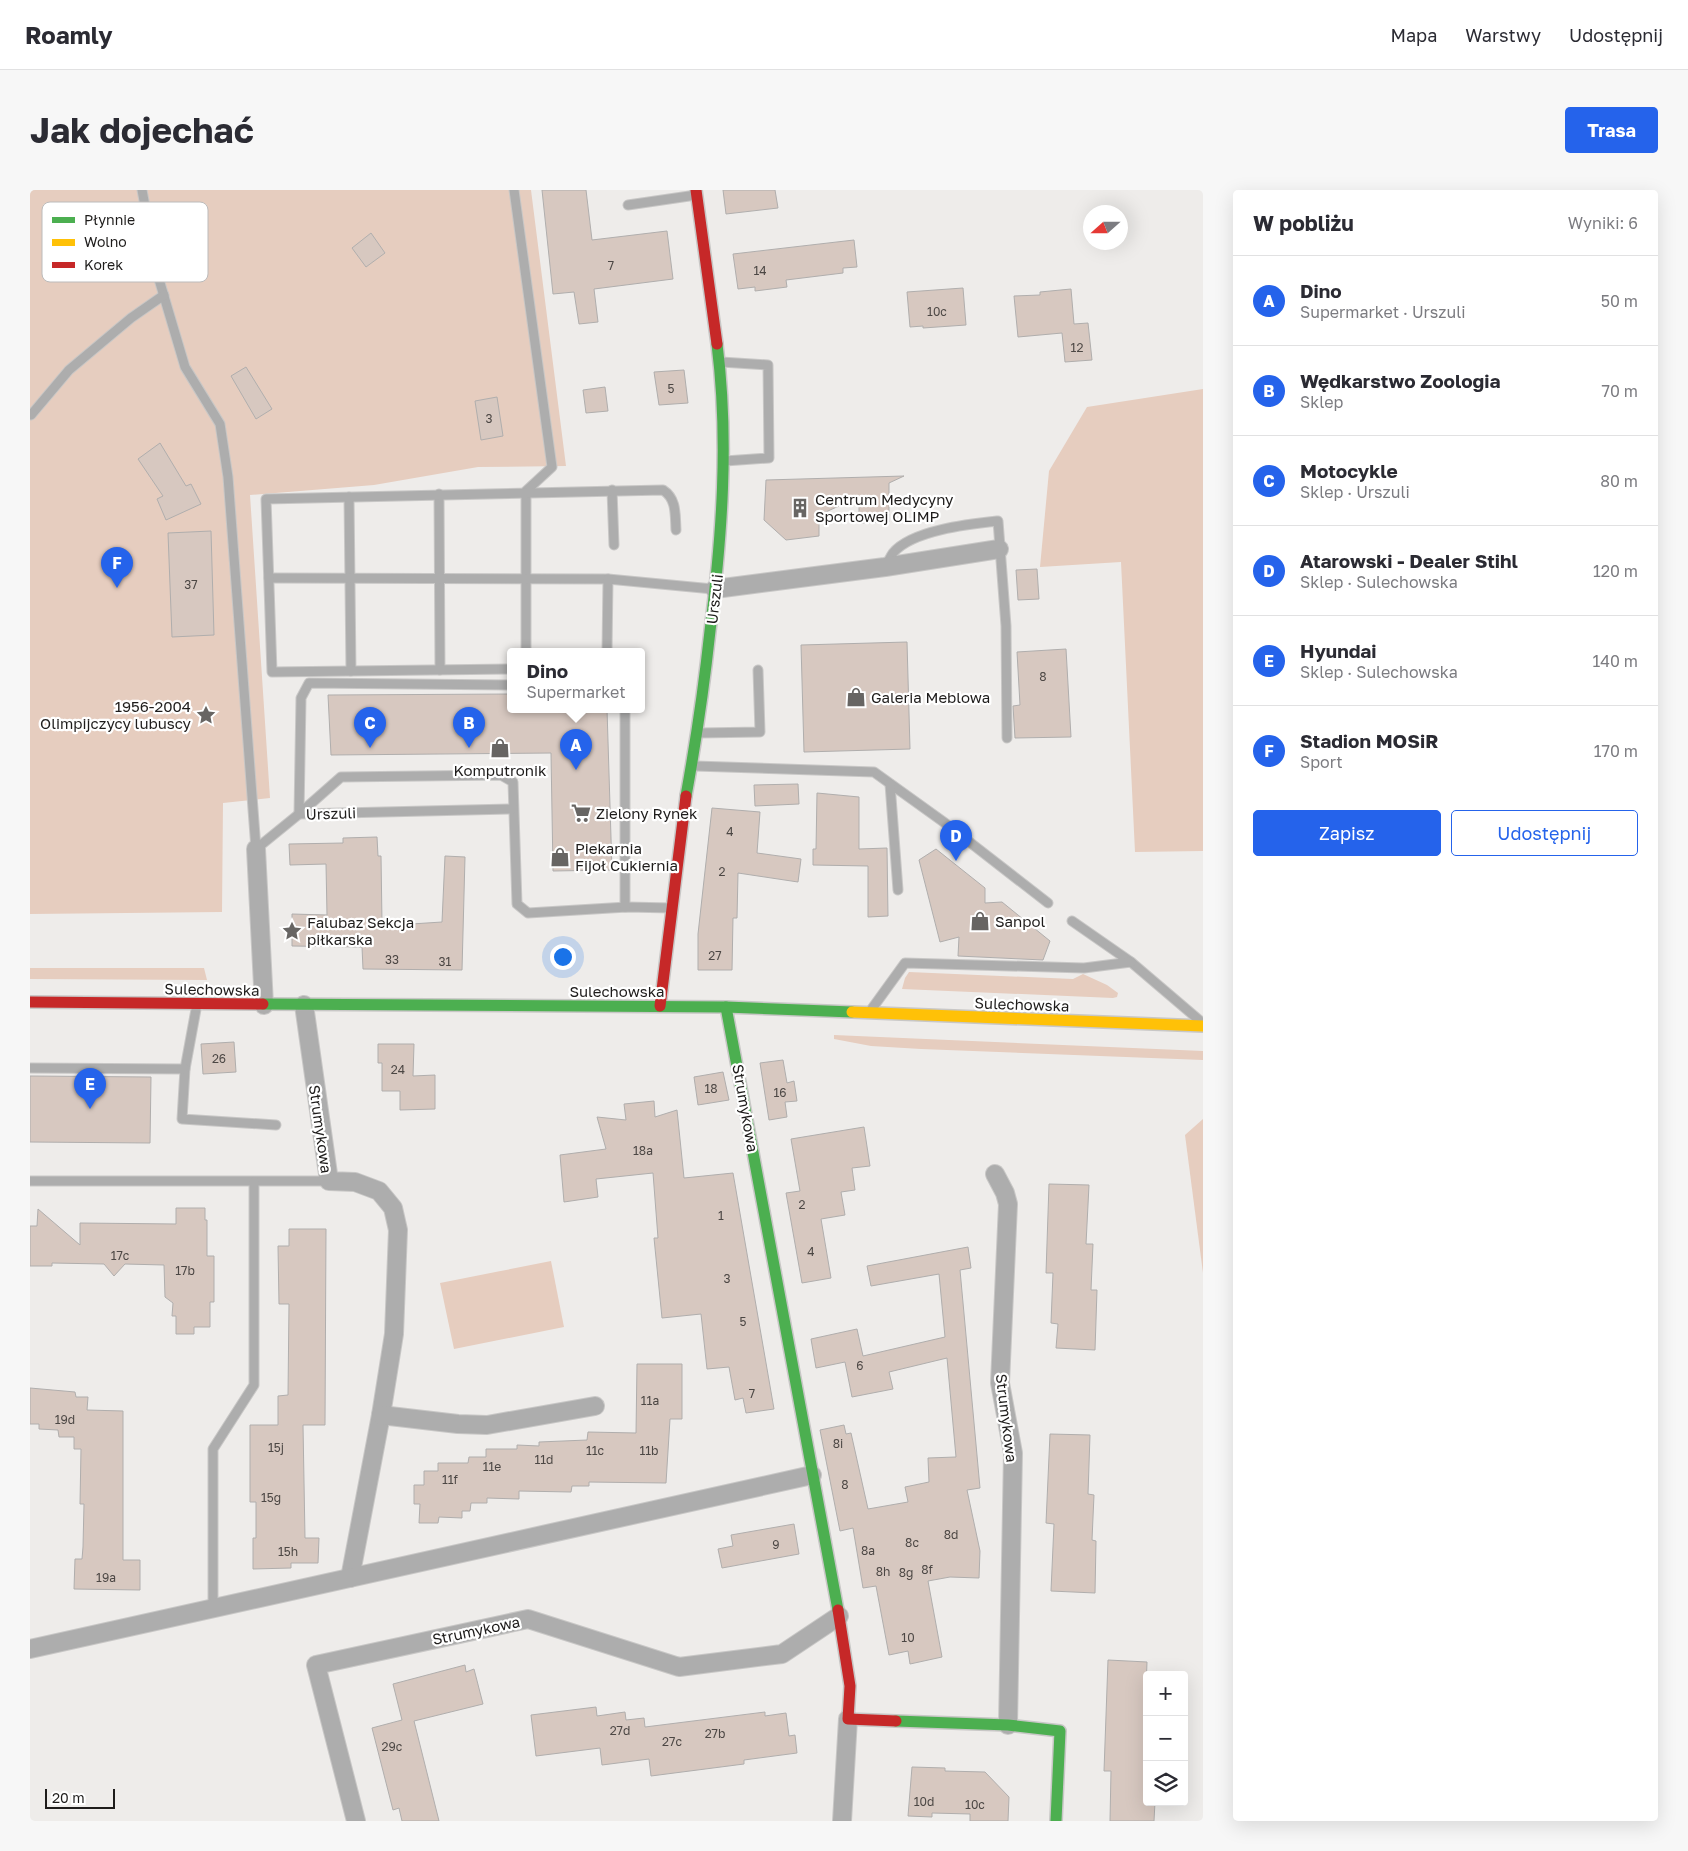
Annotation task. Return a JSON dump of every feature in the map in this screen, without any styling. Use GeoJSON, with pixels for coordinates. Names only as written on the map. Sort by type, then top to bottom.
{"type":"FeatureCollection","features":[{"type":"Feature","properties":{"kind":"street","name":"Urszuli"},"geometry":{"type":"LineString","coordinates":[[660,1006],[685,804],[698,733],[723,510],[724,461],[719,362],[696,192]]}},
{"type":"Feature","properties":{"kind":"street"},"geometry":{"type":"LineString","coordinates":[[715,589],[885,567],[999,549]]}},
{"type":"Feature","properties":{"kind":"street"},"geometry":{"type":"LineString","coordinates":[[256,848],[264,1005]]}},
{"type":"Feature","properties":{"kind":"street","name":"Sulechowska"},"geometry":{"type":"LineString","coordinates":[[30,1002],[264,1005],[726,1006],[1203,1025]]}},
{"type":"Feature","properties":{"kind":"street","name":"Strumykowa"},"geometry":{"type":"LineString","coordinates":[[304,1005],[329,1182],[355,1182],[379,1191],[393,1208],[398,1230],[394,1334],[350,1578]]}},
{"type":"Feature","properties":{"kind":"street","name":"Strumykowa"},"geometry":{"type":"LineString","coordinates":[[726,1006],[839,1616],[850,1686],[842,1821]]}},
{"type":"Feature","properties":{"kind":"street","name":"Strumykowa"},"geometry":{"type":"LineString","coordinates":[[995,1174],[1005,1193],[1008,1204],[1000,1383],[1013,1453],[1008,1726]]}},
{"type":"Feature","properties":{"kind":"street"},"geometry":{"type":"LineString","coordinates":[[381,1414],[458,1424],[487,1425],[595,1406]]}},
{"type":"Feature","properties":{"kind":"street"},"geometry":{"type":"LineString","coordinates":[[30,1649],[812,1475]]}},
{"type":"Feature","properties":{"kind":"street","name":"Strumykowa"},"geometry":{"type":"LineString","coordinates":[[356,1821],[316,1665],[528,1619],[679,1667],[782,1654],[839,1616]]}},
{"type":"Feature","properties":{"kind":"street"},"geometry":{"type":"LineString","coordinates":[[848,1719],[1008,1726],[1060,1731],[1056,1821]]}},
{"type":"Feature","properties":{"kind":"lane"},"geometry":{"type":"LineString","coordinates":[[514,190],[552,467],[526,492],[526,648]]}},
{"type":"Feature","properties":{"kind":"lane"},"geometry":{"type":"LineString","coordinates":[[628,205],[696,192]]}},
{"type":"Feature","properties":{"kind":"lane"},"geometry":{"type":"LineString","coordinates":[[161,282],[185,367],[220,424],[228,477],[256,848]]}},
{"type":"Feature","properties":{"kind":"lane"},"geometry":{"type":"LineString","coordinates":[[31,415],[68,370],[131,318],[164,295]]}},
{"type":"Feature","properties":{"kind":"lane"},"geometry":{"type":"LineString","coordinates":[[719,362],[768,364],[768,458],[724,461]]}},
{"type":"Feature","properties":{"kind":"lane"},"geometry":{"type":"LineString","coordinates":[[612,490],[614,545]]}},
{"type":"Feature","properties":{"kind":"lane"},"geometry":{"type":"LineString","coordinates":[[507,669],[272,672],[266,500],[439,494],[664,490],[670,494],[675,508],[676,530]]}},
{"type":"Feature","properties":{"kind":"lane"},"geometry":{"type":"LineString","coordinates":[[439,494],[440,670]]}},
{"type":"Feature","properties":{"kind":"lane"},"geometry":{"type":"LineString","coordinates":[[349,497],[351,671]]}},
{"type":"Feature","properties":{"kind":"lane"},"geometry":{"type":"LineString","coordinates":[[885,567],[894,552],[915,539],[961,525],[998,521],[1006,626],[1007,738]]}},
{"type":"Feature","properties":{"kind":"lane"},"geometry":{"type":"LineString","coordinates":[[269,578],[608,579],[715,589]]}},
{"type":"Feature","properties":{"kind":"lane"},"geometry":{"type":"LineString","coordinates":[[608,579],[608,648]]}},
{"type":"Feature","properties":{"kind":"lane"},"geometry":{"type":"LineString","coordinates":[[698,733],[760,732],[758,670]]}},
{"type":"Feature","properties":{"kind":"lane"},"geometry":{"type":"LineString","coordinates":[[299,814],[301,698],[310,683],[507,685]]}},
{"type":"Feature","properties":{"kind":"lane"},"geometry":{"type":"LineString","coordinates":[[625,713],[625,907]]}},
{"type":"Feature","properties":{"kind":"lane"},"geometry":{"type":"LineString","coordinates":[[693,766],[874,772],[945,823],[1048,903]]}},
{"type":"Feature","properties":{"kind":"lane"},"geometry":{"type":"LineString","coordinates":[[299,814],[341,777],[501,775],[513,782],[517,904],[528,913],[625,907],[672,908]]}},
{"type":"Feature","properties":{"kind":"lane"},"geometry":{"type":"LineString","coordinates":[[890,784],[898,890]]}},
{"type":"Feature","properties":{"kind":"lane","name":"Urszuli"},"geometry":{"type":"LineString","coordinates":[[256,848],[299,814],[513,809]]}},
{"type":"Feature","properties":{"kind":"lane"},"geometry":{"type":"LineString","coordinates":[[1072,921],[1131,962],[1203,1025]]}},
{"type":"Feature","properties":{"kind":"lane"},"geometry":{"type":"LineString","coordinates":[[869,1012],[905,963],[1084,968],[1131,962]]}},
{"type":"Feature","properties":{"kind":"lane"},"geometry":{"type":"LineString","coordinates":[[197,1004],[185,1069],[182,1119],[276,1125]]}},
{"type":"Feature","properties":{"kind":"lane"},"geometry":{"type":"LineString","coordinates":[[30,1068],[185,1069]]}},
{"type":"Feature","properties":{"kind":"lane"},"geometry":{"type":"LineString","coordinates":[[30,1181],[329,1182]]}},
{"type":"Feature","properties":{"kind":"lane"},"geometry":{"type":"LineString","coordinates":[[213,1609],[214,1449],[254,1385],[254,1182]]}},
{"type":"Feature","properties":{"kind":"shaded area"},"geometry":{"type":"Polygon","coordinates":[[[30,190],[531,190],[566,466],[478,467],[374,485],[250,495],[270,798],[223,803],[222,912],[30,914],[30,190]]]}},
{"type":"Feature","properties":{"kind":"shaded area"},"geometry":{"type":"Polygon","coordinates":[[[1203,389],[1203,851],[1135,852],[1121,562],[1040,567],[1049,471],[1087,407],[1203,389]]]}},
{"type":"Feature","properties":{"kind":"shaded area"},"geometry":{"type":"Polygon","coordinates":[[[30,968],[204,968],[207,980],[30,979],[30,968]]]}},
{"type":"Feature","properties":{"kind":"shaded area"},"geometry":{"type":"Polygon","coordinates":[[[909,972],[1073,979],[1083,974],[1107,985],[1118,993],[1117,997],[1113,998],[902,989],[909,972]]]}},
{"type":"Feature","properties":{"kind":"shaded area"},"geometry":{"type":"Polygon","coordinates":[[[834,1035],[1203,1051],[1203,1060],[871,1046],[834,1039],[834,1035]]]}},
{"type":"Feature","properties":{"kind":"shaded area"},"geometry":{"type":"Polygon","coordinates":[[[1203,1119],[1203,1273],[1185,1135],[1203,1119]]]}},
{"type":"Feature","properties":{"kind":"shaded area"},"geometry":{"type":"Polygon","coordinates":[[[551,1261],[564,1327],[454,1349],[440,1283],[551,1261]]]}},
{"type":"Feature","properties":{"kind":"building"},"geometry":{"type":"Polygon","coordinates":[[[542,190],[586,190],[592,240],[667,231],[673,279],[594,289],[598,322],[579,324],[574,292],[553,294],[542,190]]]}},
{"type":"Feature","properties":{"kind":"building"},"geometry":{"type":"Polygon","coordinates":[[[723,190],[775,190],[778,208],[726,214],[723,190]]]}},
{"type":"Feature","properties":{"kind":"building"},"geometry":{"type":"Polygon","coordinates":[[[371,233],[385,253],[366,267],[352,248],[371,233]]]}},
{"type":"Feature","properties":{"kind":"building"},"geometry":{"type":"Polygon","coordinates":[[[854,240],[857,267],[843,268],[843,273],[786,280],[787,287],[755,291],[755,287],[738,289],[733,254],[854,240]]]}},
{"type":"Feature","properties":{"kind":"building"},"geometry":{"type":"Polygon","coordinates":[[[963,288],[966,325],[910,327],[907,292],[963,288]]]}},
{"type":"Feature","properties":{"kind":"building"},"geometry":{"type":"Polygon","coordinates":[[[1071,289],[1074,324],[1088,323],[1092,360],[1065,362],[1062,333],[1018,337],[1014,296],[1040,295],[1040,292],[1071,289]]]}},
{"type":"Feature","properties":{"kind":"building"},"geometry":{"type":"Polygon","coordinates":[[[246,367],[272,409],[256,419],[231,376],[246,367]]]}},
{"type":"Feature","properties":{"kind":"building"},"geometry":{"type":"Polygon","coordinates":[[[684,370],[688,403],[659,405],[654,372],[684,370]]]}},
{"type":"Feature","properties":{"kind":"building"},"geometry":{"type":"Polygon","coordinates":[[[605,387],[608,411],[586,413],[583,390],[605,387]]]}},
{"type":"Feature","properties":{"kind":"building"},"geometry":{"type":"Polygon","coordinates":[[[497,397],[503,436],[481,440],[475,401],[497,397]]]}},
{"type":"Feature","properties":{"kind":"building"},"geometry":{"type":"Polygon","coordinates":[[[160,443],[186,486],[191,484],[201,504],[166,520],[157,499],[163,496],[138,459],[160,443]]]}},
{"type":"Feature","properties":{"kind":"building","name":"Centrum Medycyny Sportowej OLIMP"},"geometry":{"type":"Polygon","coordinates":[[[904,476],[889,483],[889,522],[859,523],[859,497],[819,515],[819,536],[786,540],[764,520],[766,480],[904,476]]]}},
{"type":"Feature","properties":{"kind":"building"},"geometry":{"type":"Polygon","coordinates":[[[211,531],[214,635],[172,637],[168,533],[211,531]]]}},
{"type":"Feature","properties":{"kind":"building"},"geometry":{"type":"Polygon","coordinates":[[[1037,569],[1039,599],[1018,600],[1016,570],[1037,569]]]}},
{"type":"Feature","properties":{"kind":"building","name":"Galeria Meblowa"},"geometry":{"type":"Polygon","coordinates":[[[907,642],[910,749],[804,752],[801,645],[907,642]]]}},
{"type":"Feature","properties":{"kind":"building"},"geometry":{"type":"Polygon","coordinates":[[[1066,649],[1071,737],[1015,738],[1013,706],[1020,705],[1017,652],[1066,649]]]}},
{"type":"Feature","properties":{"kind":"building","name":"Zielony Rynek"},"geometry":{"type":"Polygon","coordinates":[[[507,694],[507,713],[607,713],[612,870],[553,871],[551,753],[331,755],[328,695],[507,694]]]}},
{"type":"Feature","properties":{"kind":"building"},"geometry":{"type":"Polygon","coordinates":[[[798,784],[799,804],[755,806],[754,785],[798,784]]]}},
{"type":"Feature","properties":{"kind":"building"},"geometry":{"type":"Polygon","coordinates":[[[817,793],[859,797],[859,849],[887,848],[888,916],[868,917],[868,866],[813,865],[813,849],[816,849],[817,793]]]}},
{"type":"Feature","properties":{"kind":"building"},"geometry":{"type":"Polygon","coordinates":[[[712,808],[760,812],[757,853],[801,859],[798,882],[738,873],[737,918],[733,918],[732,970],[698,970],[698,934],[712,808]]]}},
{"type":"Feature","properties":{"kind":"building"},"geometry":{"type":"Polygon","coordinates":[[[377,837],[378,856],[381,856],[382,923],[396,922],[396,925],[442,922],[445,856],[465,857],[462,970],[363,969],[362,947],[292,946],[292,914],[327,915],[326,864],[290,865],[289,844],[343,843],[343,838],[377,837]]]}},
{"type":"Feature","properties":{"kind":"building","name":"Sanpol"},"geometry":{"type":"Polygon","coordinates":[[[936,849],[985,888],[985,903],[1002,902],[1050,941],[1043,960],[958,956],[959,937],[940,942],[919,860],[936,849]]]}},
{"type":"Feature","properties":{"kind":"building"},"geometry":{"type":"Polygon","coordinates":[[[234,1042],[236,1072],[203,1074],[201,1044],[234,1042]]]}},
{"type":"Feature","properties":{"kind":"building"},"geometry":{"type":"Polygon","coordinates":[[[378,1044],[414,1044],[413,1076],[435,1075],[435,1109],[400,1110],[400,1091],[382,1091],[382,1063],[378,1063],[378,1044]]]}},
{"type":"Feature","properties":{"kind":"building"},"geometry":{"type":"Polygon","coordinates":[[[783,1060],[787,1083],[794,1081],[797,1101],[785,1102],[787,1117],[769,1120],[760,1063],[783,1060]]]}},
{"type":"Feature","properties":{"kind":"building"},"geometry":{"type":"Polygon","coordinates":[[[723,1072],[729,1100],[698,1105],[694,1077],[723,1072]]]}},
{"type":"Feature","properties":{"kind":"building"},"geometry":{"type":"Polygon","coordinates":[[[30,1076],[151,1077],[150,1143],[30,1142],[30,1076]]]}},
{"type":"Feature","properties":{"kind":"building"},"geometry":{"type":"Polygon","coordinates":[[[654,1101],[655,1117],[677,1110],[684,1178],[733,1173],[774,1409],[746,1413],[743,1398],[735,1400],[729,1367],[707,1369],[701,1314],[662,1318],[654,1238],[658,1238],[653,1173],[596,1179],[598,1197],[564,1202],[560,1155],[606,1149],[597,1117],[626,1120],[624,1104],[654,1101]]]}},
{"type":"Feature","properties":{"kind":"building"},"geometry":{"type":"Polygon","coordinates":[[[864,1127],[870,1166],[852,1168],[855,1190],[841,1192],[845,1215],[821,1219],[831,1278],[802,1283],[786,1193],[800,1191],[791,1139],[864,1127]]]}},
{"type":"Feature","properties":{"kind":"building"},"geometry":{"type":"Polygon","coordinates":[[[1049,1184],[1089,1185],[1086,1244],[1093,1244],[1091,1290],[1097,1290],[1095,1350],[1056,1348],[1058,1324],[1051,1323],[1053,1273],[1046,1273],[1049,1184]]]}},
{"type":"Feature","properties":{"kind":"building"},"geometry":{"type":"Polygon","coordinates":[[[176,1208],[205,1208],[207,1256],[214,1256],[214,1302],[210,1302],[210,1327],[194,1327],[194,1334],[176,1334],[176,1316],[172,1316],[173,1303],[165,1297],[164,1265],[125,1264],[114,1276],[104,1264],[52,1263],[52,1266],[30,1266],[30,1226],[37,1226],[38,1209],[80,1245],[80,1223],[176,1224],[176,1208]]]}},
{"type":"Feature","properties":{"kind":"building"},"geometry":{"type":"Polygon","coordinates":[[[289,1229],[326,1229],[325,1425],[303,1425],[305,1538],[319,1538],[318,1563],[291,1563],[291,1568],[253,1569],[253,1538],[256,1538],[256,1502],[250,1502],[250,1425],[278,1425],[278,1396],[288,1395],[289,1304],[279,1304],[278,1246],[289,1246],[289,1229]]]}},
{"type":"Feature","properties":{"kind":"building"},"geometry":{"type":"Polygon","coordinates":[[[968,1247],[971,1268],[960,1270],[980,1488],[967,1490],[980,1551],[979,1578],[950,1577],[928,1581],[942,1657],[910,1664],[908,1651],[889,1655],[876,1586],[863,1588],[853,1528],[840,1531],[820,1430],[844,1425],[846,1434],[851,1433],[868,1509],[908,1502],[905,1487],[929,1482],[928,1458],[956,1457],[947,1358],[889,1372],[893,1389],[852,1397],[845,1362],[816,1368],[811,1339],[857,1329],[863,1356],[945,1337],[939,1274],[871,1286],[867,1266],[968,1247]]]}},
{"type":"Feature","properties":{"kind":"building"},"geometry":{"type":"Polygon","coordinates":[[[637,1364],[682,1364],[682,1419],[670,1419],[666,1483],[589,1482],[589,1486],[572,1486],[571,1492],[519,1491],[519,1499],[487,1498],[487,1503],[471,1503],[470,1511],[462,1511],[462,1518],[439,1517],[438,1523],[419,1523],[420,1504],[414,1504],[414,1485],[424,1485],[424,1471],[438,1471],[438,1463],[468,1463],[469,1457],[486,1457],[486,1449],[517,1449],[517,1445],[539,1446],[539,1442],[587,1440],[588,1432],[636,1433],[637,1364]]]}},
{"type":"Feature","properties":{"kind":"building"},"geometry":{"type":"Polygon","coordinates":[[[30,1388],[75,1392],[76,1397],[88,1397],[87,1410],[123,1411],[123,1560],[140,1560],[140,1590],[74,1589],[75,1559],[82,1559],[83,1547],[84,1504],[80,1504],[81,1449],[74,1449],[74,1437],[59,1437],[58,1430],[39,1429],[39,1424],[30,1424],[30,1388]]]}},
{"type":"Feature","properties":{"kind":"building"},"geometry":{"type":"Polygon","coordinates":[[[1050,1434],[1090,1435],[1088,1494],[1094,1495],[1092,1540],[1096,1541],[1095,1593],[1051,1591],[1054,1524],[1046,1523],[1050,1434]]]}},
{"type":"Feature","properties":{"kind":"building"},"geometry":{"type":"Polygon","coordinates":[[[794,1524],[799,1554],[722,1568],[718,1549],[733,1546],[731,1535],[794,1524]]]}},
{"type":"Feature","properties":{"kind":"building"},"geometry":{"type":"Polygon","coordinates":[[[1108,1660],[1147,1662],[1147,1671],[1143,1671],[1143,1806],[1155,1806],[1154,1821],[1110,1821],[1111,1771],[1104,1771],[1108,1660]]]}},
{"type":"Feature","properties":{"kind":"building"},"geometry":{"type":"Polygon","coordinates":[[[465,1665],[466,1672],[474,1669],[483,1704],[414,1721],[439,1821],[402,1821],[399,1808],[393,1810],[372,1728],[402,1720],[393,1684],[465,1665]]]}},
{"type":"Feature","properties":{"kind":"building"},"geometry":{"type":"Polygon","coordinates":[[[596,1707],[597,1716],[625,1712],[626,1720],[644,1718],[645,1727],[765,1712],[765,1716],[786,1713],[789,1736],[795,1735],[797,1753],[744,1760],[744,1764],[651,1776],[649,1759],[602,1765],[600,1748],[536,1756],[531,1715],[596,1707]]]}},
{"type":"Feature","properties":{"kind":"building"},"geometry":{"type":"Polygon","coordinates":[[[912,1767],[945,1768],[945,1771],[985,1772],[1009,1797],[1008,1821],[970,1821],[970,1814],[932,1813],[932,1817],[908,1816],[912,1767]]]}},
{"type":"Feature","properties":{"kind":"traffic: fast"},"geometry":{"type":"LineString","coordinates":[[686,796],[705,673],[721,524],[723,416],[717,344]]}},
{"type":"Feature","properties":{"kind":"traffic: fast"},"geometry":{"type":"LineString","coordinates":[[263,1004],[726,1007],[852,1012]]}},
{"type":"Feature","properties":{"kind":"traffic: fast"},"geometry":{"type":"LineString","coordinates":[[726,1007],[838,1610]]}},
{"type":"Feature","properties":{"kind":"traffic: fast"},"geometry":{"type":"LineString","coordinates":[[896,1721],[1008,1725],[1060,1731],[1056,1821]]}},
{"type":"Feature","properties":{"kind":"traffic: slow"},"geometry":{"type":"LineString","coordinates":[[852,1012],[1203,1026]]}},
{"type":"Feature","properties":{"kind":"traffic: jam"},"geometry":{"type":"LineString","coordinates":[[696,190],[717,344]]}},
{"type":"Feature","properties":{"kind":"traffic: jam"},"geometry":{"type":"LineString","coordinates":[[660,1006],[686,796]]}},
{"type":"Feature","properties":{"kind":"traffic: jam"},"geometry":{"type":"LineString","coordinates":[[30,1002],[263,1004]]}},
{"type":"Feature","properties":{"kind":"traffic: jam"},"geometry":{"type":"LineString","coordinates":[[838,1610],[850,1686],[848,1719],[896,1721]]}},
{"type":"Feature","properties":{"kind":"place","name":"Centrum Medycyny Sportowej OLIMP"},"geometry":{"type":"Point","coordinates":[800,508]}},
{"type":"Feature","properties":{"kind":"place","name":"Stadion MOSiR"},"geometry":{"type":"Point","coordinates":[117,588]}},
{"type":"Feature","properties":{"kind":"place","name":"Galeria Meblowa"},"geometry":{"type":"Point","coordinates":[856,697]}},
{"type":"Feature","properties":{"kind":"place","name":"1956-2004 Olimpijczycy lubuscy"},"geometry":{"type":"Point","coordinates":[206,715]}},
{"type":"Feature","properties":{"kind":"place","name":"Motocykle"},"geometry":{"type":"Point","coordinates":[370,748]}},
{"type":"Feature","properties":{"kind":"place","name":"Wędkarstwo Zoologia"},"geometry":{"type":"Point","coordinates":[469,748]}},
{"type":"Feature","properties":{"kind":"place","name":"Komputronik"},"geometry":{"type":"Point","coordinates":[500,748]}},
{"type":"Feature","properties":{"kind":"place","name":"Dino"},"geometry":{"type":"Point","coordinates":[576,770]}},
{"type":"Feature","properties":{"kind":"place","name":"Zielony Rynek"},"geometry":{"type":"Point","coordinates":[581,813]}},
{"type":"Feature","properties":{"kind":"place","name":"Piekarnia Fijoł Cukiernia"},"geometry":{"type":"Point","coordinates":[560,857]}},
{"type":"Feature","properties":{"kind":"place","name":"Atarowski - Dealer Stihl"},"geometry":{"type":"Point","coordinates":[956,861]}},
{"type":"Feature","properties":{"kind":"place","name":"Sanpol"},"geometry":{"type":"Point","coordinates":[980,921]}},
{"type":"Feature","properties":{"kind":"place","name":"Falubaz Sekcja piłkarska"},"geometry":{"type":"Point","coordinates":[292,931]}},
{"type":"Feature","properties":{"kind":"place","name":"Hyundai"},"geometry":{"type":"Point","coordinates":[90,1109]}}]}
